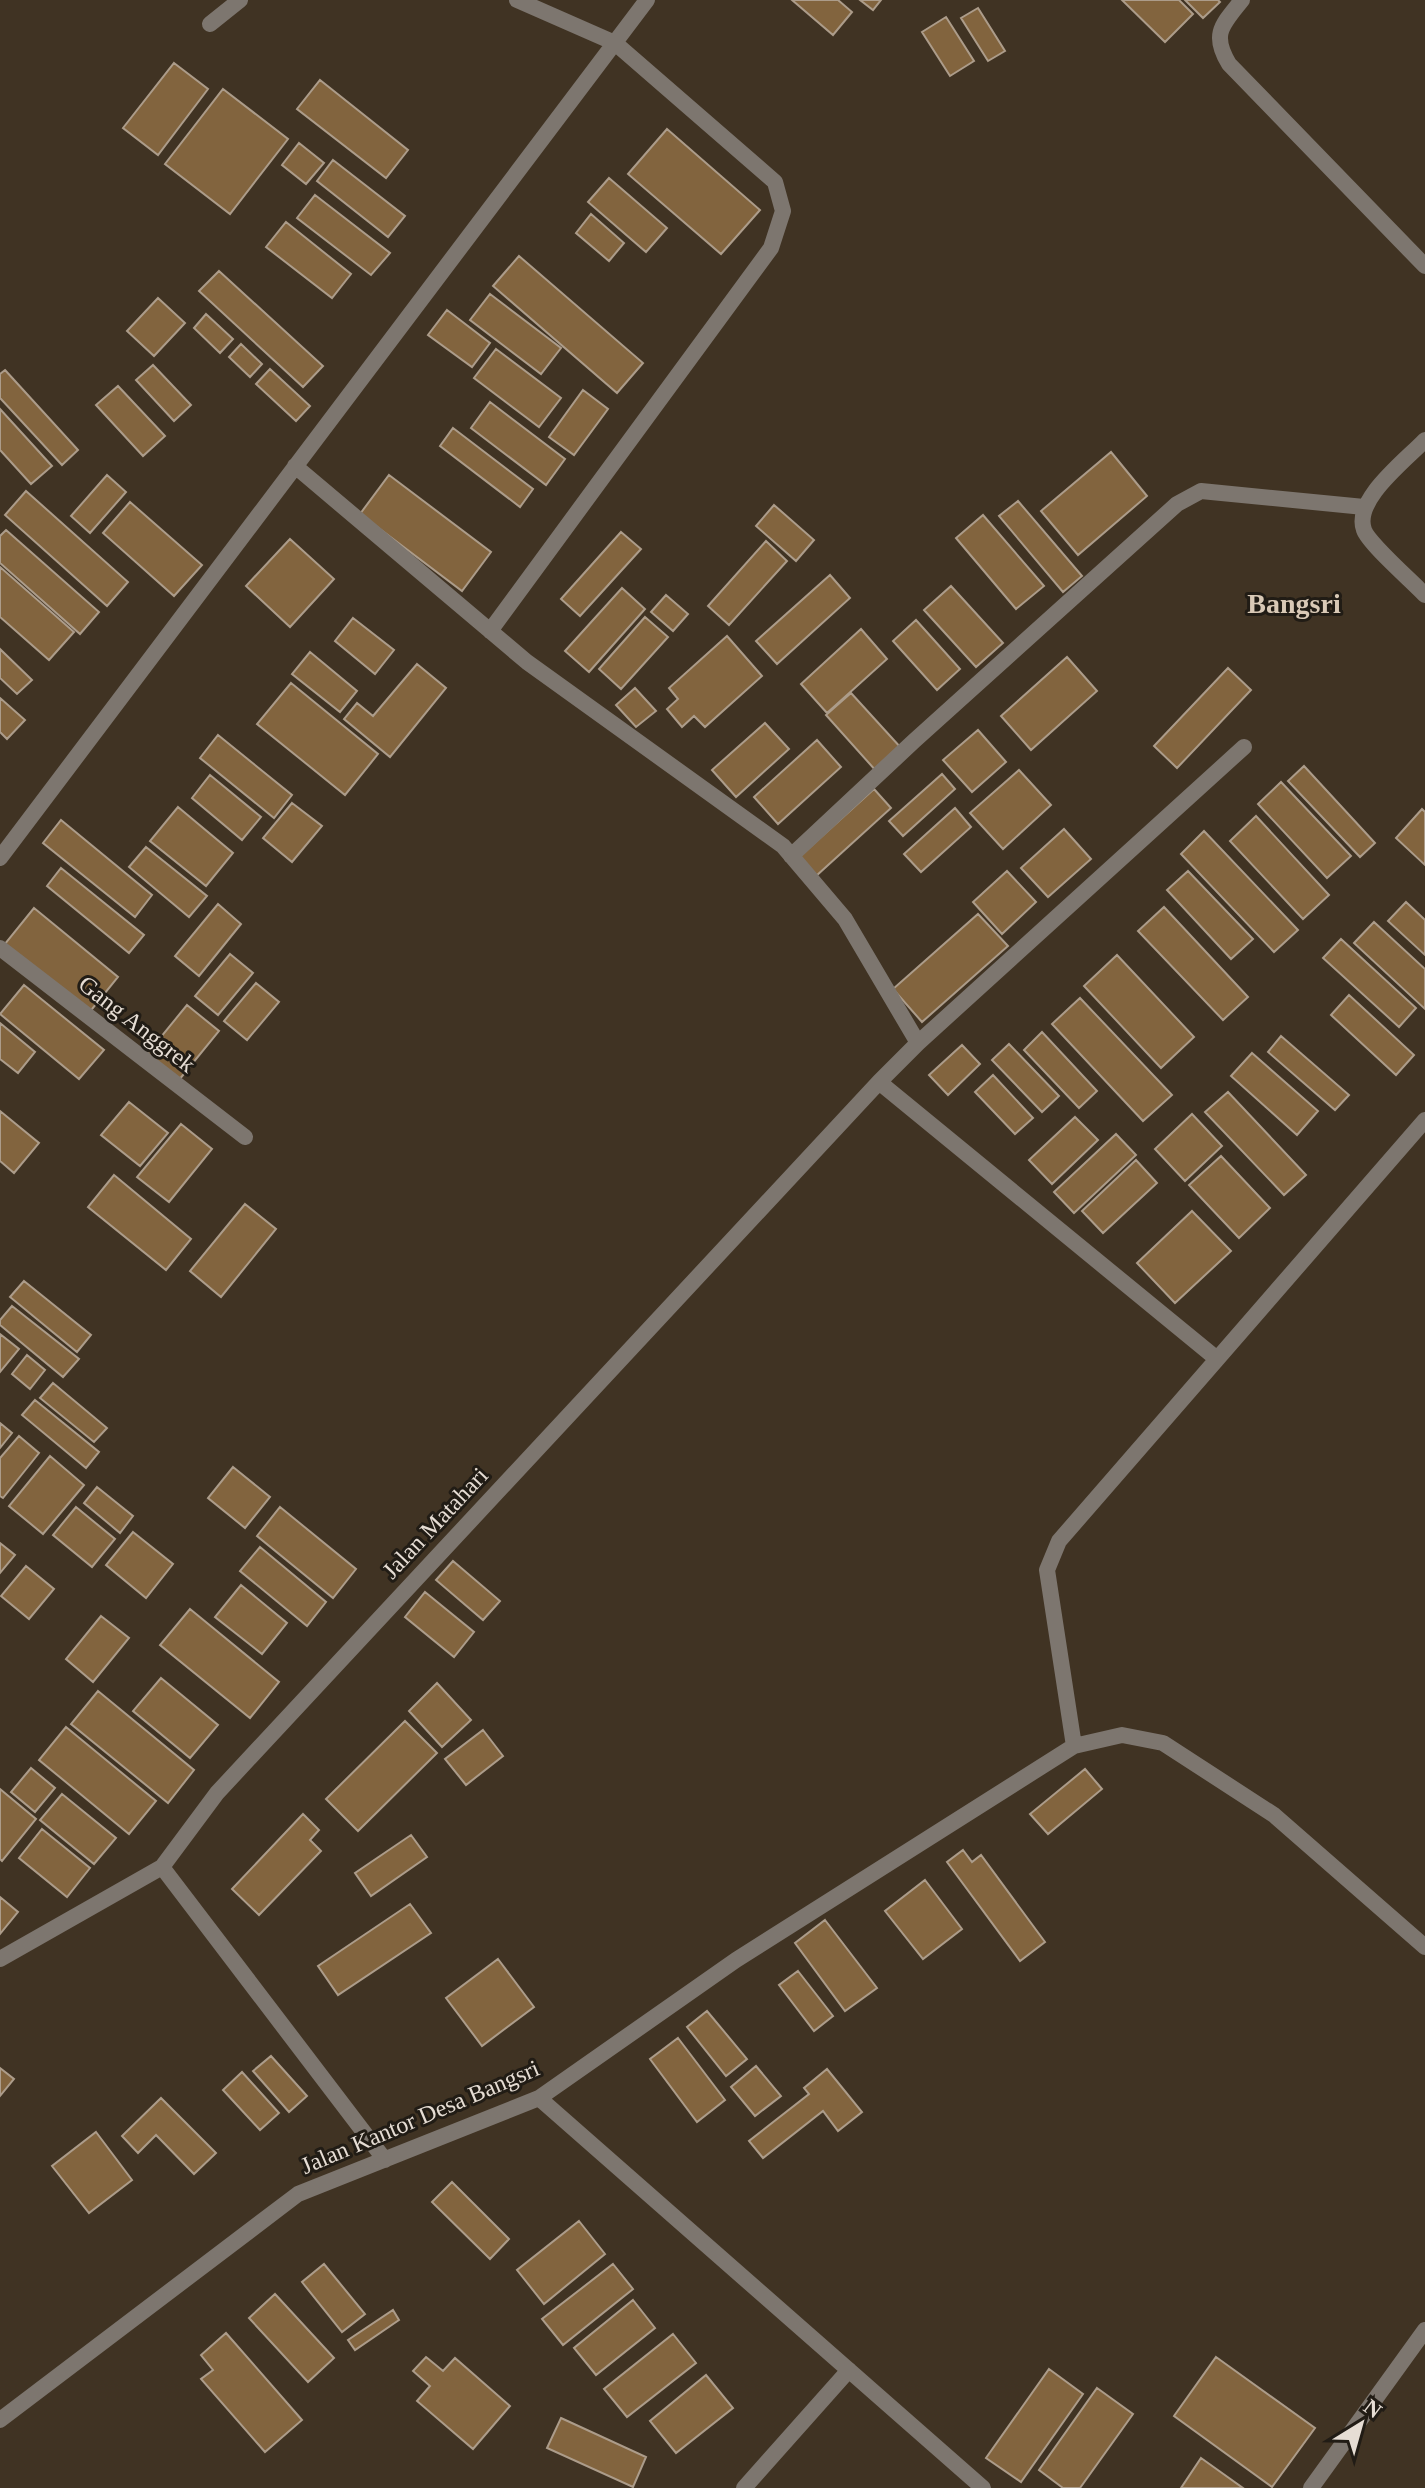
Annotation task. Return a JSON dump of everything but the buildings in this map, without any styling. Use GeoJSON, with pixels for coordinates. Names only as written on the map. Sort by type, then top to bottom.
{"type":"FeatureCollection","features":[{"type":"Feature","properties":{"kind":"street"},"geometry":{"type":"LineString","coordinates":[[210,24],[240,0]]}},
{"type":"Feature","properties":{"kind":"street"},"geometry":{"type":"LineString","coordinates":[[490,631],[771,248],[783,211],[775,182],[615,43],[517,0]]}},
{"type":"Feature","properties":{"kind":"street"},"geometry":{"type":"LineString","coordinates":[[0,858],[647,0]]}},
{"type":"Feature","properties":{"kind":"street"},"geometry":{"type":"LineString","coordinates":[[1242,0],[1219,33],[1220,48],[1229,64],[1425,266]]}},
{"type":"Feature","properties":{"kind":"street"},"geometry":{"type":"LineString","coordinates":[[1425,440],[1364,507],[1365,533],[1425,595]]}},
{"type":"Feature","properties":{"kind":"street"},"geometry":{"type":"LineString","coordinates":[[295,466],[527,662],[783,846],[845,919],[918,1043]]}},
{"type":"Feature","properties":{"kind":"street"},"geometry":{"type":"LineString","coordinates":[[791,856],[925,730],[1177,504],[1201,491],[1364,507]]}},
{"type":"Feature","properties":{"kind":"street","name":"Jalan Matahari"},"geometry":{"type":"LineString","coordinates":[[0,1959],[162,1867],[217,1793],[879,1082],[1244,747]]}},
{"type":"Feature","properties":{"kind":"street","name":"Gang Anggrek"},"geometry":{"type":"LineString","coordinates":[[0,948],[245,1137]]}},
{"type":"Feature","properties":{"kind":"street"},"geometry":{"type":"LineString","coordinates":[[879,1082],[1217,1359]]}},
{"type":"Feature","properties":{"kind":"street"},"geometry":{"type":"LineString","coordinates":[[1074,1746],[1047,1570],[1059,1541],[1425,1120]]}},
{"type":"Feature","properties":{"kind":"street","name":"Jalan Kantor Desa Bangsri"},"geometry":{"type":"LineString","coordinates":[[0,2420],[298,2194],[539,2098],[736,1960],[1074,1746],[1122,1735],[1163,1743],[1274,1815],[1425,1947]]}},
{"type":"Feature","properties":{"kind":"street"},"geometry":{"type":"LineString","coordinates":[[162,1867],[385,2160]]}},
{"type":"Feature","properties":{"kind":"street"},"geometry":{"type":"LineString","coordinates":[[539,2098],[983,2488]]}},
{"type":"Feature","properties":{"kind":"street"},"geometry":{"type":"LineString","coordinates":[[1311,2488],[1425,2330]]}},
{"type":"Feature","properties":{"kind":"street"},"geometry":{"type":"LineString","coordinates":[[744,2488],[849,2370]]}},
{"type":"Feature","properties":{"kind":"district","name":"Bangsri"},"geometry":{"type":"Point","coordinates":[1294,603]}}]}
